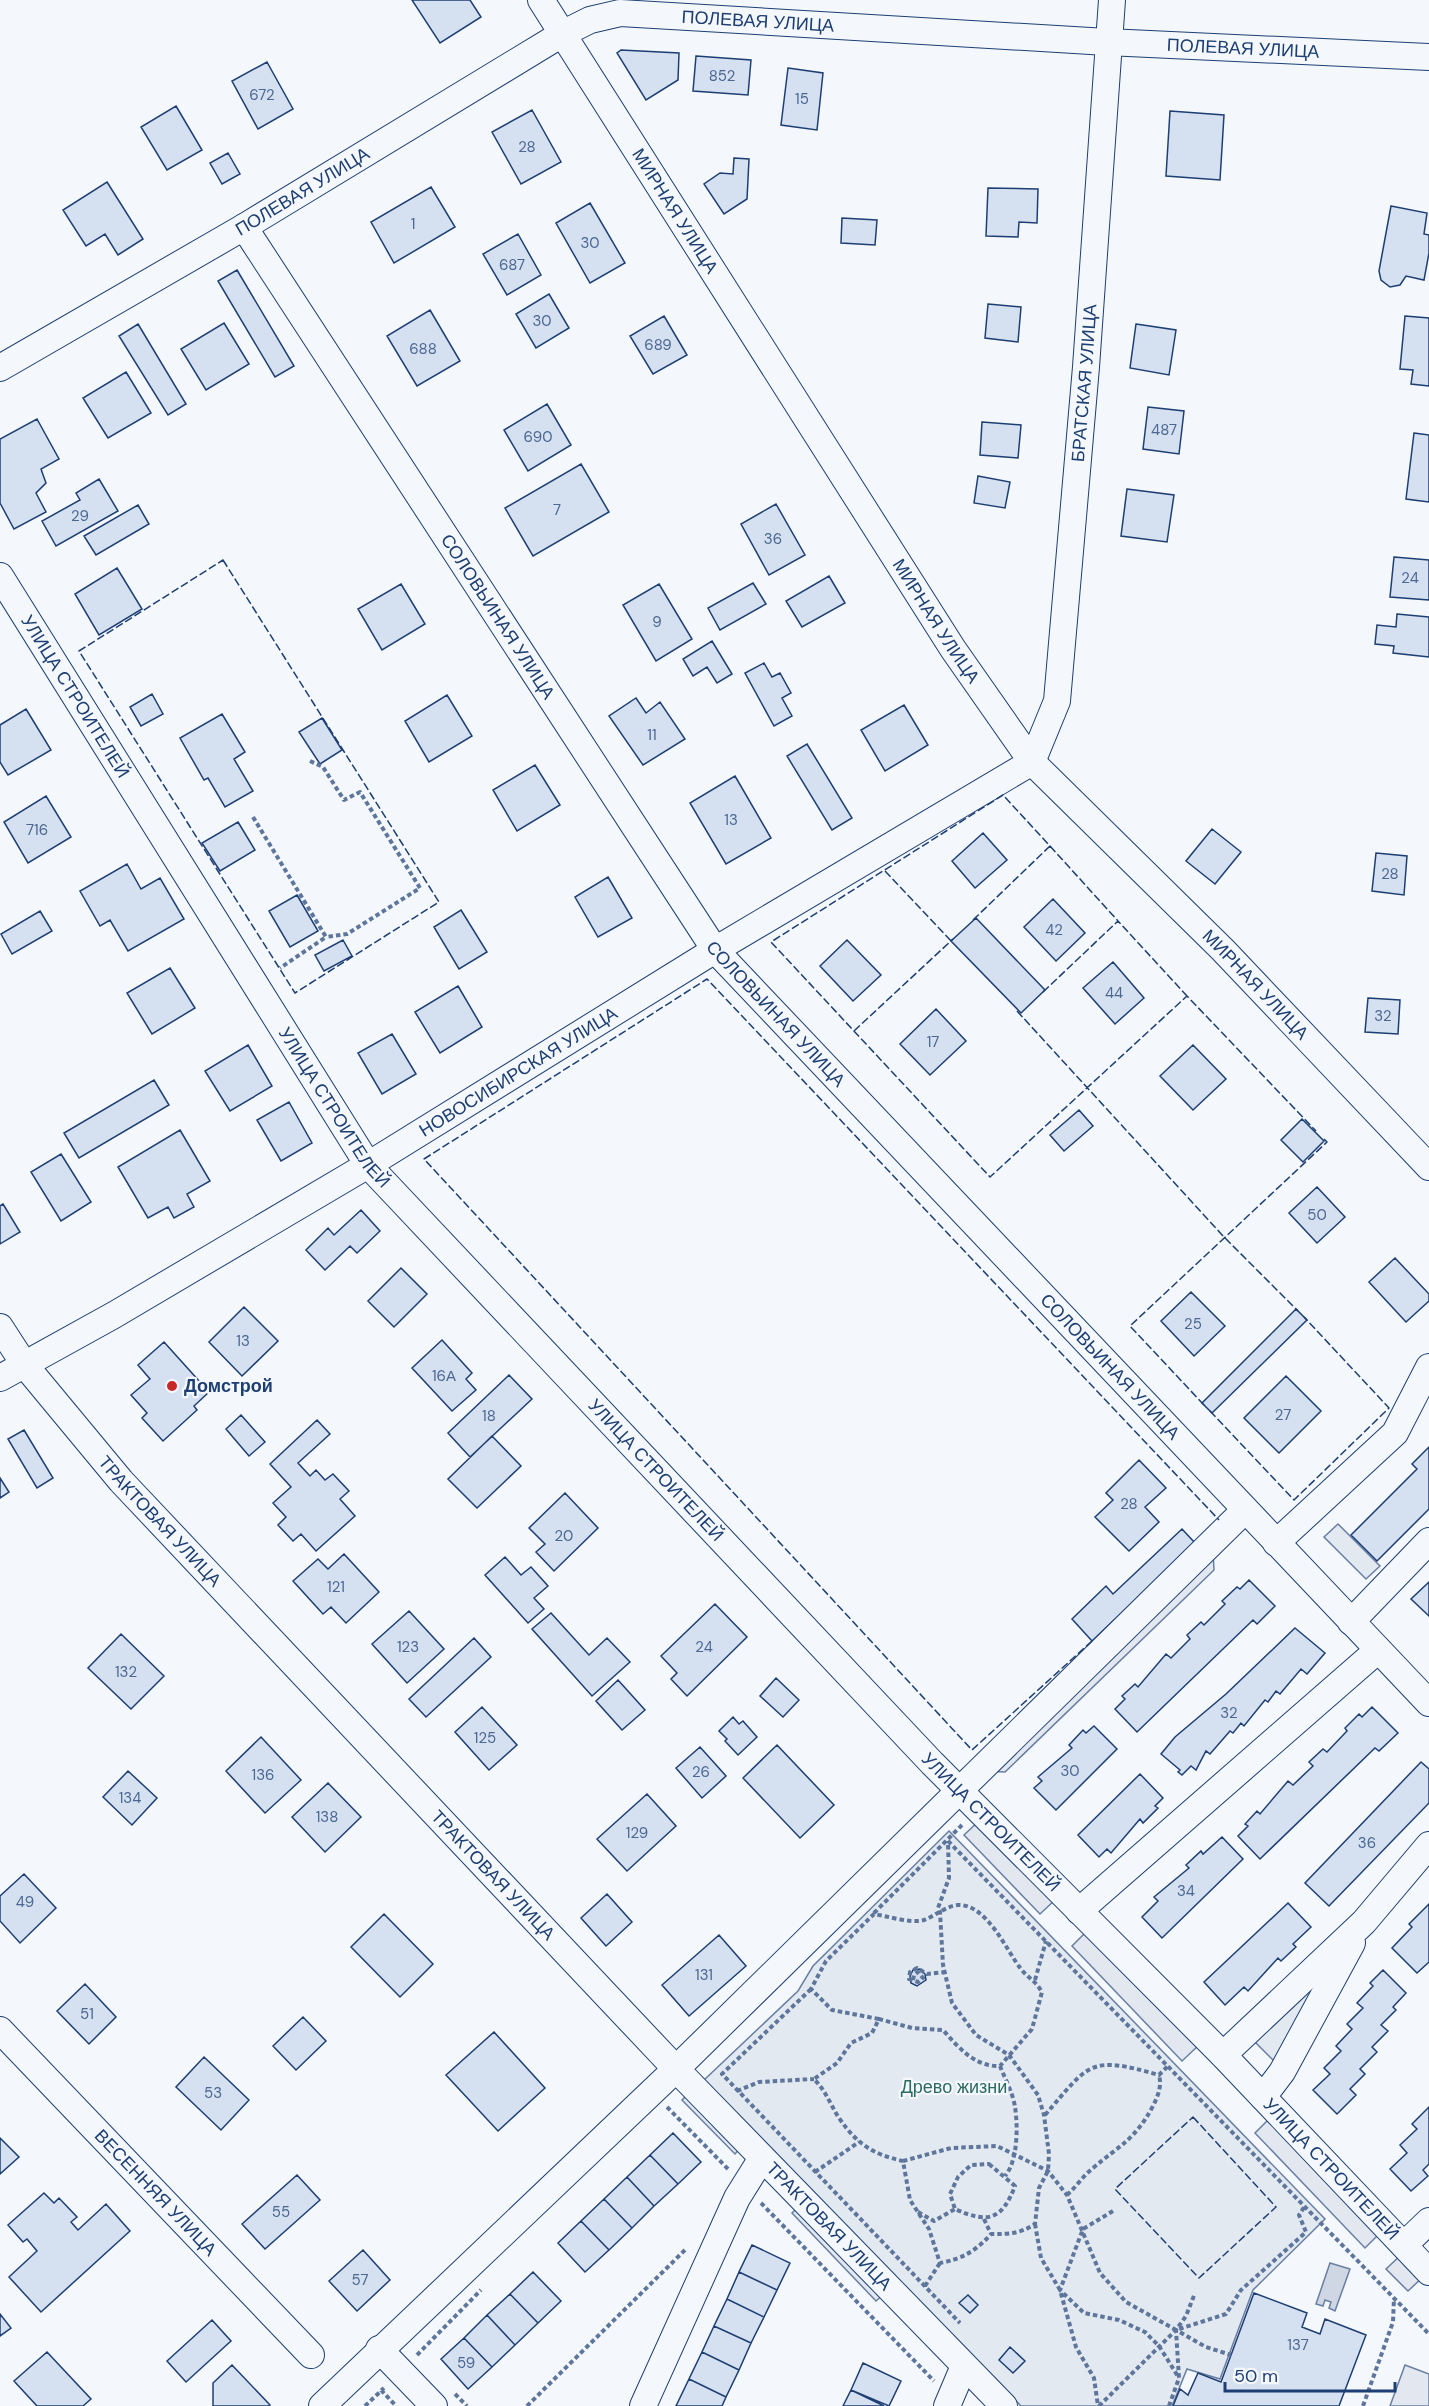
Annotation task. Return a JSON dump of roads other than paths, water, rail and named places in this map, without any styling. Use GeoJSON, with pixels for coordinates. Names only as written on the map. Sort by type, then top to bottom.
{"type":"FeatureCollection","features":[{"type":"Feature","properties":{"kind":"street","name":"МИРНАЯ УЛИЦА"},"geometry":{"type":"LineString","coordinates":[[542,0],[953,649],[1032,762],[1222,950],[1429,1167]]}},
{"type":"Feature","properties":{"kind":"street","name":"БРАТСКАЯ УЛИЦА"},"geometry":{"type":"LineString","coordinates":[[1032,762],[1057,701],[1086,367],[1107,42],[1112,0]]}},
{"type":"Feature","properties":{"kind":"street","name":"ПОЛЕВАЯ УЛИЦА"},"geometry":{"type":"LineString","coordinates":[[0,368],[244,227],[562,34],[590,20],[620,13],[1107,42],[1429,57]]}},
{"type":"Feature","properties":{"kind":"street","name":"СОЛОВЬИНАЯ УЛИЦА"},"geometry":{"type":"LineString","coordinates":[[244,227],[715,950],[1351,1622],[1378,1650],[1424,1687]]}},
{"type":"Feature","properties":{"kind":"street","name":"УЛИЦА СТРОИТЕЛЕЙ"},"geometry":{"type":"LineString","coordinates":[[0,576],[368,1165],[958,1789],[1223,2055],[1429,2272]]}},
{"type":"Feature","properties":{"kind":"street","name":"НОВОСИБИРСКАЯ УЛИЦА"},"geometry":{"type":"LineString","coordinates":[[0,1378],[114,1315],[368,1165],[715,950],[1032,762]]}},
{"type":"Feature","properties":{"kind":"street","name":"ТРАКТОВАЯ УЛИЦА"},"geometry":{"type":"LineString","coordinates":[[0,1327],[24,1364],[121,1481],[676,2069],[1004,2406]]}},
{"type":"Feature","properties":{"kind":"street"},"geometry":{"type":"LineString","coordinates":[[1276,1544],[1395,1432],[1429,1367]]}},
{"type":"Feature","properties":{"kind":"street"},"geometry":{"type":"LineString","coordinates":[[322,2406],[379,2349],[676,2069],[958,1789],[1245,1510]]}},
{"type":"Feature","properties":{"kind":"street"},"geometry":{"type":"LineString","coordinates":[[1351,1622],[1429,1540]]}},
{"type":"Feature","properties":{"kind":"street"},"geometry":{"type":"LineString","coordinates":[[1079,1911],[1378,1650]]}},
{"type":"Feature","properties":{"kind":"street"},"geometry":{"type":"LineString","coordinates":[[1223,2055],[1364,1922],[1429,1845]]}},
{"type":"Feature","properties":{"kind":"street"},"geometry":{"type":"LineString","coordinates":[[1263,2097],[1282,2072],[1364,1922]]}},
{"type":"Feature","properties":{"kind":"street","name":"ВЕСЕННЯЯ УЛИЦА"},"geometry":{"type":"LineString","coordinates":[[0,2030],[312,2355]]}},
{"type":"Feature","properties":{"kind":"street"},"geometry":{"type":"LineString","coordinates":[[644,2406],[745,2186],[762,2158]]}},
{"type":"Feature","properties":{"kind":"street"},"geometry":{"type":"LineString","coordinates":[[1404,2245],[1429,2221]]}},
{"type":"Feature","properties":{"kind":"street"},"geometry":{"type":"LineString","coordinates":[[379,2349],[434,2406]]}},
{"type":"Feature","properties":{"kind":"street"},"geometry":{"type":"LineString","coordinates":[[943,2396],[964,2366]]}},
{"type":"Feature","properties":{"kind":"place","name":"Домстрой"},"geometry":{"type":"Point","coordinates":[172,1386]}},
{"type":"Feature","properties":{"kind":"park label","name":"Древо жизни"},"geometry":{"type":"Point","coordinates":[954,2087]}}]}
